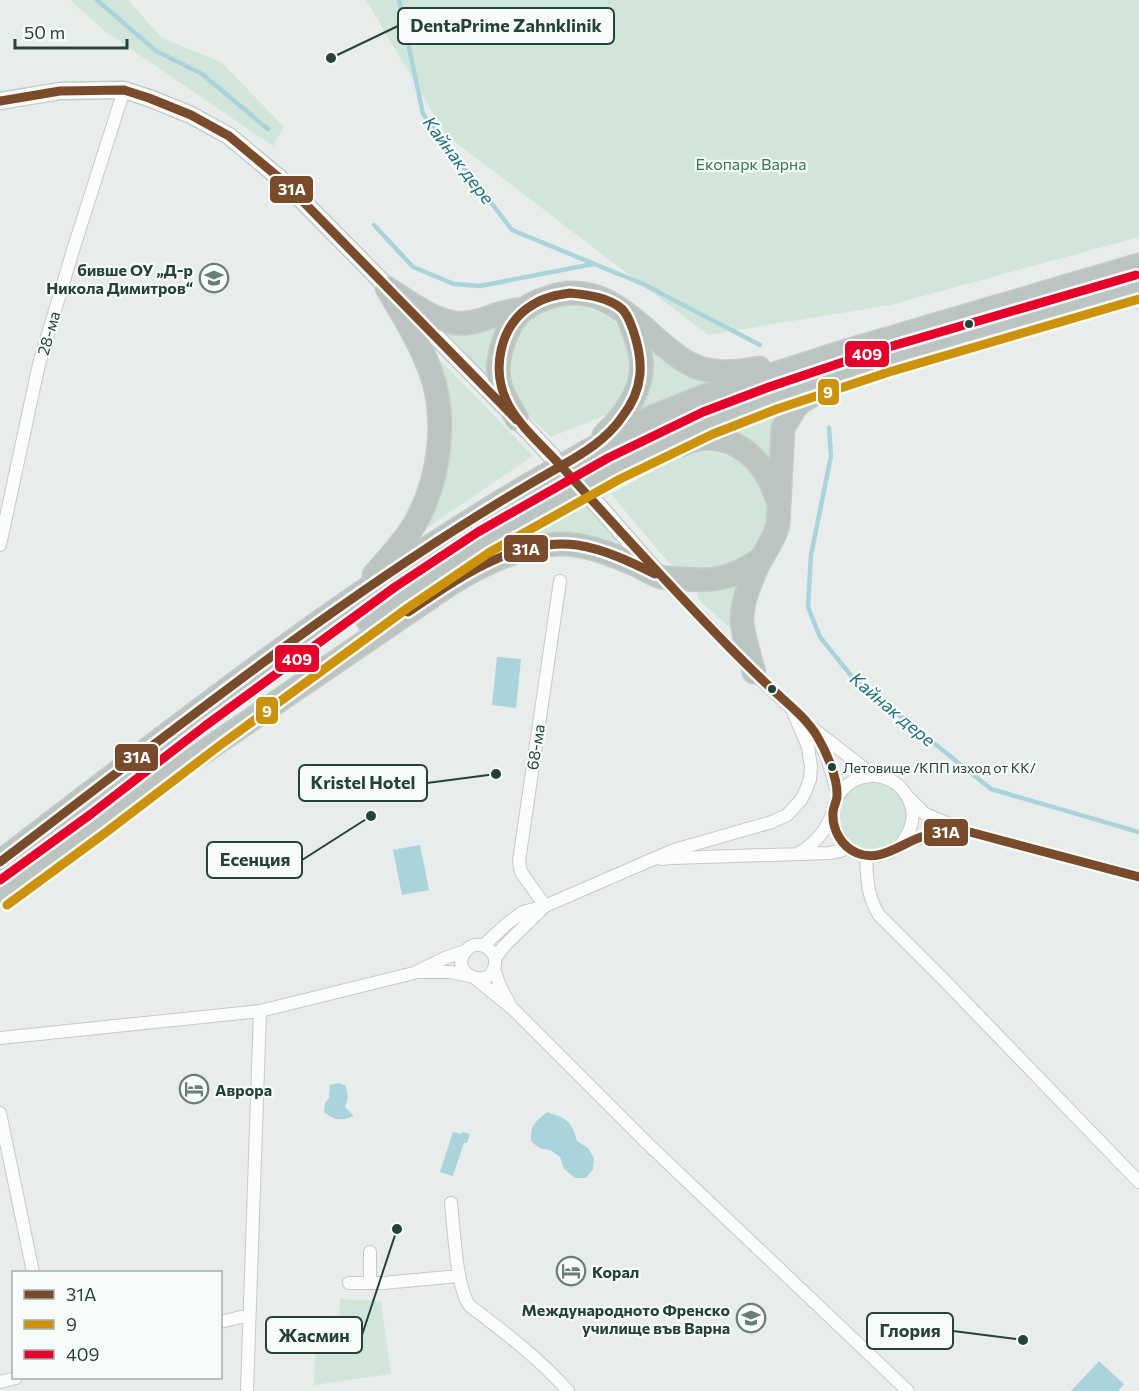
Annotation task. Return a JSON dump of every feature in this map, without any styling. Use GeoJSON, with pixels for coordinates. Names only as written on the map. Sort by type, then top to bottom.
{"type":"FeatureCollection","features":[{"type":"Feature","properties":{"kind":"highway"},"geometry":{"type":"LineString","coordinates":[[0,862],[203,707],[358,594],[527,486],[652,417],[702,397],[846,351],[1139,265]]}},
{"type":"Feature","properties":{"kind":"highway"},"geometry":{"type":"LineString","coordinates":[[98,824],[212,736],[392,604],[484,542],[614,468],[708,423],[741,410],[866,367],[1139,287]]}},
{"type":"Feature","properties":{"kind":"highway"},"geometry":{"type":"LineString","coordinates":[[387,288],[446,322],[479,321],[526,308]]}},
{"type":"Feature","properties":{"kind":"highway"},"geometry":{"type":"LineString","coordinates":[[358,594],[403,541],[422,510],[432,480],[438,444],[439,408],[431,371],[417,340],[387,288]]}},
{"type":"Feature","properties":{"kind":"highway"},"geometry":{"type":"LineString","coordinates":[[517,419],[501,389],[499,356],[504,339],[517,316],[526,308],[549,297],[576,293],[602,298],[626,313],[684,361],[692,366],[713,371],[746,370],[846,351]]}},
{"type":"Feature","properties":{"kind":"highway"},"geometry":{"type":"LineString","coordinates":[[588,451],[619,421],[632,402],[640,381],[642,370],[640,351],[626,313]]}},
{"type":"Feature","properties":{"kind":"highway"},"geometry":{"type":"LineString","coordinates":[[754,672],[742,623],[743,607],[778,525],[783,428],[795,408],[811,395],[866,367]]}},
{"type":"Feature","properties":{"kind":"highway"},"geometry":{"type":"LineString","coordinates":[[614,468],[696,439],[719,440],[732,443],[754,458],[770,478],[778,503]]}},
{"type":"Feature","properties":{"kind":"highway"},"geometry":{"type":"LineString","coordinates":[[0,895],[98,824],[473,569],[531,548],[548,545],[575,545],[616,556],[661,577],[703,581],[733,575],[762,558]]}},
{"type":"Feature","properties":{"kind":"street"},"geometry":{"type":"LineString","coordinates":[[0,101],[60,91],[124,90],[191,115],[229,136],[283,181],[517,419],[661,577],[754,672],[811,727],[874,776]]}},
{"type":"Feature","properties":{"kind":"street","name":"28-ма"},"geometry":{"type":"LineString","coordinates":[[0,545],[39,364],[124,90]]}},
{"type":"Feature","properties":{"kind":"street","name":"68-ма"},"geometry":{"type":"LineString","coordinates":[[545,906],[521,872],[519,861],[560,581]]}},
{"type":"Feature","properties":{"kind":"street"},"geometry":{"type":"LineString","coordinates":[[484,945],[523,912],[545,906],[674,850],[772,822],[787,815],[801,800],[806,790],[811,767],[808,747],[792,709]]}},
{"type":"Feature","properties":{"kind":"street"},"geometry":{"type":"LineString","coordinates":[[811,727],[828,757],[838,795]]}},
{"type":"Feature","properties":{"kind":"street"},"geometry":{"type":"LineString","coordinates":[[797,854],[818,840],[832,814],[838,795],[845,787],[863,777],[874,776],[894,782],[925,814],[966,831],[1139,877]]}},
{"type":"Feature","properties":{"kind":"street"},"geometry":{"type":"LineString","coordinates":[[900,846],[908,836],[912,823],[913,810],[909,798]]}},
{"type":"Feature","properties":{"kind":"street"},"geometry":{"type":"LineString","coordinates":[[832,814],[839,838],[848,848],[866,856],[878,856],[930,835],[966,831]]}},
{"type":"Feature","properties":{"kind":"street"},"geometry":{"type":"LineString","coordinates":[[643,863],[672,858],[828,853],[848,848]]}},
{"type":"Feature","properties":{"kind":"street"},"geometry":{"type":"LineString","coordinates":[[866,856],[869,891],[872,903],[879,915],[1139,1182]]}},
{"type":"Feature","properties":{"kind":"street"},"geometry":{"type":"LineString","coordinates":[[414,973],[450,972],[481,979],[486,977],[505,945],[545,906]]}},
{"type":"Feature","properties":{"kind":"street"},"geometry":{"type":"LineString","coordinates":[[0,1038],[260,1011],[414,973],[474,945],[484,945],[493,952],[500,986],[513,1009]]}},
{"type":"Feature","properties":{"kind":"street"},"geometry":{"type":"LineString","coordinates":[[465,951],[461,962],[465,972],[513,1009],[649,1145],[908,1391]]}},
{"type":"Feature","properties":{"kind":"street"},"geometry":{"type":"LineString","coordinates":[[247,1391],[260,1011]]}},
{"type":"Feature","properties":{"kind":"street"},"geometry":{"type":"LineString","coordinates":[[0,1113],[33,1271]]}},
{"type":"Feature","properties":{"kind":"street"},"geometry":{"type":"LineString","coordinates":[[451,1203],[459,1276],[465,1300],[519,1344],[567,1391]]}},
{"type":"Feature","properties":{"kind":"street"},"geometry":{"type":"LineString","coordinates":[[370,1252],[370,1283]]}},
{"type":"Feature","properties":{"kind":"street"},"geometry":{"type":"LineString","coordinates":[[350,1283],[459,1276]]}},
{"type":"Feature","properties":{"kind":"street"},"geometry":{"type":"LineString","coordinates":[[222,1322],[249,1314]]}},
{"type":"Feature","properties":{"kind":"green space"},"geometry":{"type":"Polygon","coordinates":[[[70,0],[128,0],[162,38],[221,62],[284,127],[273,146],[106,32],[70,0]]]}},
{"type":"Feature","properties":{"kind":"green space","name":"Екопарк Варна"},"geometry":{"type":"Polygon","coordinates":[[[366,0],[1139,0],[1139,237],[890,305],[708,335],[446,135],[366,0]]]}},
{"type":"Feature","properties":{"kind":"green space"},"geometry":{"type":"Polygon","coordinates":[[[563,304],[579,305],[612,319],[627,338],[633,370],[616,404],[606,415],[551,437],[517,404],[507,375],[512,343],[519,332],[530,321],[551,308],[563,304]]]}},
{"type":"Feature","properties":{"kind":"green space"},"geometry":{"type":"Polygon","coordinates":[[[498,326],[488,351],[484,374],[441,328],[498,326]]]}},
{"type":"Feature","properties":{"kind":"green space"},"geometry":{"type":"Polygon","coordinates":[[[644,344],[710,381],[635,413],[644,344]]]}},
{"type":"Feature","properties":{"kind":"green space"},"geometry":{"type":"Polygon","coordinates":[[[436,357],[533,456],[428,527],[423,528],[436,357]]]}},
{"type":"Feature","properties":{"kind":"green space"},"geometry":{"type":"Polygon","coordinates":[[[781,405],[784,408],[775,468],[715,428],[781,405]]]}},
{"type":"Feature","properties":{"kind":"green space"},"geometry":{"type":"Polygon","coordinates":[[[699,451],[722,454],[749,469],[762,484],[769,504],[770,519],[763,546],[713,574],[679,568],[669,563],[611,494],[668,463],[699,451]]]}},
{"type":"Feature","properties":{"kind":"green space"},"geometry":{"type":"Polygon","coordinates":[[[585,500],[619,538],[617,541],[574,534],[494,546],[585,500]]]}},
{"type":"Feature","properties":{"kind":"green space"},"geometry":{"type":"Polygon","coordinates":[[[740,584],[733,628],[698,599],[697,591],[700,589],[740,584]]]}},
{"type":"Feature","properties":{"kind":"green space"},"geometry":{"type":"Polygon","coordinates":[[[888,779],[913,810],[900,846],[866,856],[839,838],[834,805],[853,781],[888,779]]]}},
{"type":"Feature","properties":{"kind":"green space"},"geometry":{"type":"Polygon","coordinates":[[[340,1299],[381,1301],[391,1374],[314,1385],[316,1325],[339,1326],[340,1299]]]}},
{"type":"Feature","properties":{"kind":"water"},"geometry":{"type":"Polygon","coordinates":[[[497,657],[521,659],[516,708],[492,705],[497,657]]]}},
{"type":"Feature","properties":{"kind":"water"},"geometry":{"type":"Polygon","coordinates":[[[420,845],[429,890],[402,895],[393,850],[420,845]]]}},
{"type":"Feature","properties":{"kind":"water"},"geometry":{"type":"Polygon","coordinates":[[[339,1083],[346,1086],[348,1098],[345,1107],[354,1116],[335,1119],[324,1112],[325,1103],[329,1098],[330,1085],[339,1083]]]}},
{"type":"Feature","properties":{"kind":"water"},"geometry":{"type":"Polygon","coordinates":[[[547,1112],[567,1121],[577,1141],[588,1148],[594,1158],[593,1169],[586,1178],[575,1178],[564,1169],[560,1157],[550,1150],[539,1148],[531,1141],[534,1124],[547,1112]]]}},
{"type":"Feature","properties":{"kind":"water"},"geometry":{"type":"Polygon","coordinates":[[[453,1132],[470,1134],[467,1143],[464,1143],[453,1176],[440,1172],[453,1132]]]}},
{"type":"Feature","properties":{"kind":"water"},"geometry":{"type":"Polygon","coordinates":[[[1099,1361],[1124,1384],[1118,1391],[1071,1391],[1099,1361]]]}},
{"type":"Feature","properties":{"kind":"waterway","name":"Кайнак дере"},"geometry":{"type":"LineString","coordinates":[[97,0],[156,51],[202,74],[268,129]]}},
{"type":"Feature","properties":{"kind":"waterway","name":"Кайнак дере"},"geometry":{"type":"LineString","coordinates":[[399,0],[423,114],[512,230],[643,284],[760,345]]}},
{"type":"Feature","properties":{"kind":"waterway","name":"Кайнак дере"},"geometry":{"type":"LineString","coordinates":[[374,225],[413,267],[454,284],[480,286],[593,264]]}},
{"type":"Feature","properties":{"kind":"waterway","name":"Кайнак дере"},"geometry":{"type":"LineString","coordinates":[[829,428],[831,456],[811,555],[808,607],[820,637],[853,678],[991,789],[1139,832]]}},
{"type":"Feature","properties":{"kind":"transit line","name":"31А"},"geometry":{"type":"LineString","coordinates":[[0,101],[60,91],[124,90],[191,115],[229,136],[283,181],[517,420]]}},
{"type":"Feature","properties":{"kind":"transit line","name":"409"},"geometry":{"type":"LineString","coordinates":[[0,880],[395,587],[478,532],[608,458],[703,412],[769,387],[882,349],[1136,275]]}},
{"type":"Feature","properties":{"kind":"transit line","name":"31А"},"geometry":{"type":"LineString","coordinates":[[570,293],[604,299],[624,311],[637,342],[640,375],[635,396],[616,425],[594,445],[561,466],[527,430],[509,406],[503,392],[499,364],[506,336],[522,313],[542,300],[570,293]]}},
{"type":"Feature","properties":{"kind":"transit line","name":"9"},"geometry":{"type":"LineString","coordinates":[[7,905],[409,607],[490,552],[620,479],[713,434],[777,409],[889,372],[1139,299]]}},
{"type":"Feature","properties":{"kind":"transit line","name":"31А"},"geometry":{"type":"LineString","coordinates":[[0,862],[205,706],[344,605],[415,556],[561,466]]}},
{"type":"Feature","properties":{"kind":"transit line","name":"31А"},"geometry":{"type":"LineString","coordinates":[[561,466],[688,604],[813,729],[828,757],[836,781],[834,826],[847,847],[857,853],[873,856],[921,837],[966,831],[1139,877]]}},
{"type":"Feature","properties":{"kind":"transit line","name":"31А"},"geometry":{"type":"LineString","coordinates":[[408,612],[466,574],[487,563],[531,547],[554,544],[587,547],[617,556],[655,574]]}},
{"type":"Feature","properties":{"kind":"place","name":"DentaPrime Zahnklinik"},"geometry":{"type":"Point","coordinates":[331,58]}},
{"type":"Feature","properties":{"kind":"place","name":"бивше ОУ „Д-р Никола Димитров“"},"geometry":{"type":"Point","coordinates":[214,278]}},
{"type":"Feature","properties":{"kind":"place","name":"Летовище /КПП изход от КК/"},"geometry":{"type":"Point","coordinates":[832,767]}},
{"type":"Feature","properties":{"kind":"place","name":"Kristel Hotel"},"geometry":{"type":"Point","coordinates":[496,774]}},
{"type":"Feature","properties":{"kind":"place","name":"Есенция"},"geometry":{"type":"Point","coordinates":[371,816]}},
{"type":"Feature","properties":{"kind":"place","name":"Аврора"},"geometry":{"type":"Point","coordinates":[194,1089]}},
{"type":"Feature","properties":{"kind":"place","name":"Жасмин"},"geometry":{"type":"Point","coordinates":[397,1229]}},
{"type":"Feature","properties":{"kind":"place","name":"Корал"},"geometry":{"type":"Point","coordinates":[571,1271]}},
{"type":"Feature","properties":{"kind":"place","name":"Международното Френско училище във Варна"},"geometry":{"type":"Point","coordinates":[751,1318]}},
{"type":"Feature","properties":{"kind":"place","name":"Глория"},"geometry":{"type":"Point","coordinates":[1023,1340]}}]}
